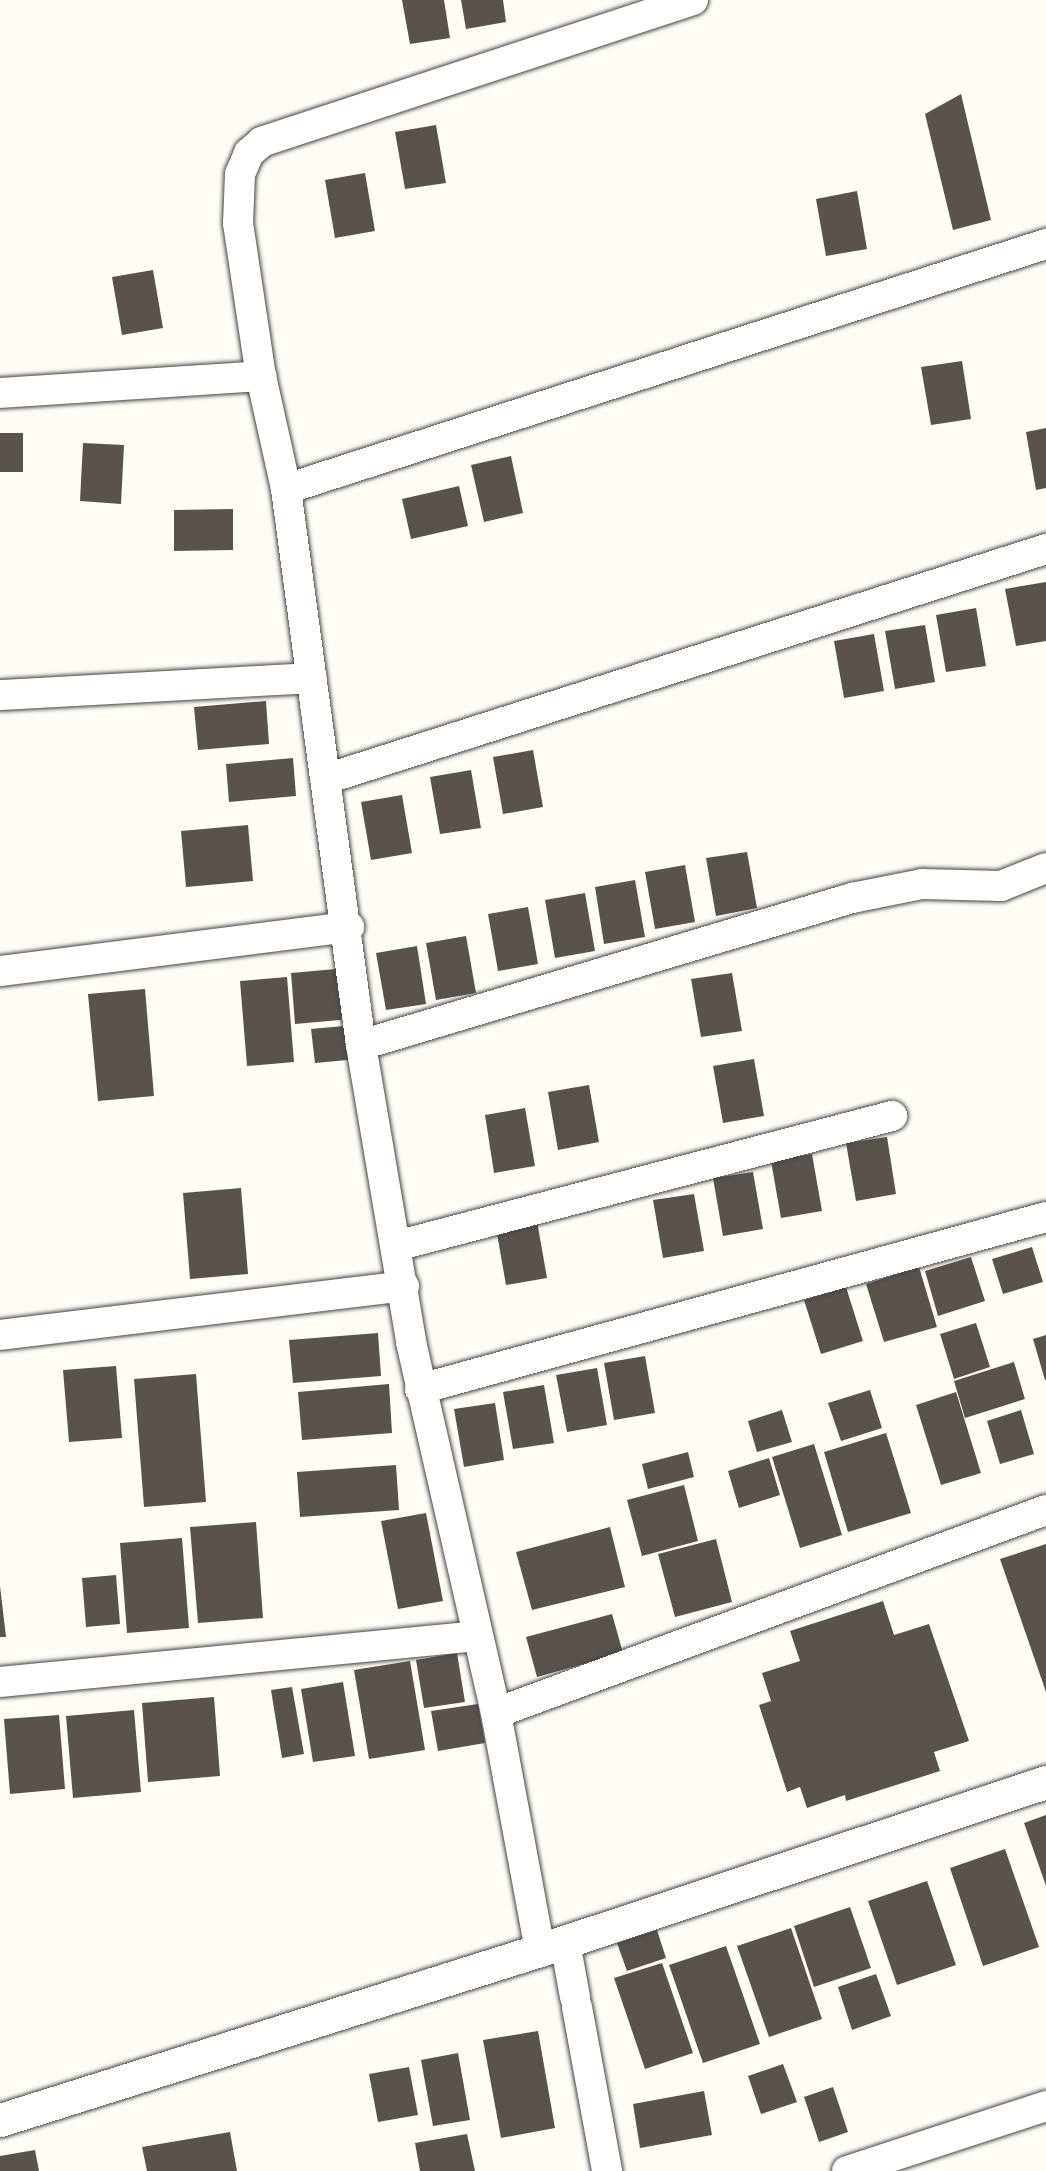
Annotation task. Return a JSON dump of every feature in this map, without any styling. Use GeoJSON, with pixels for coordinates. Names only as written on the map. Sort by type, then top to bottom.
{"type":"FeatureCollection","features":[{"type":"Feature","properties":{"kind":"street"},"geometry":{"type":"LineString","coordinates":[[607,2171],[576,2002],[553,1946],[475,1636],[420,1389],[361,1046],[349,927],[329,778],[312,678],[286,489],[261,376],[238,223],[240,174],[249,153],[262,142],[693,0]]}},
{"type":"Feature","properties":{"kind":"street"},"geometry":{"type":"LineString","coordinates":[[286,489],[1046,244]]}},
{"type":"Feature","properties":{"kind":"street"},"geometry":{"type":"LineString","coordinates":[[0,393],[261,376]]}},
{"type":"Feature","properties":{"kind":"street"},"geometry":{"type":"LineString","coordinates":[[329,778],[1046,549]]}},
{"type":"Feature","properties":{"kind":"street"},"geometry":{"type":"LineString","coordinates":[[0,695],[312,678]]}},
{"type":"Feature","properties":{"kind":"street"},"geometry":{"type":"LineString","coordinates":[[361,1046],[852,898],[922,884],[1001,886],[1046,868]]}},
{"type":"Feature","properties":{"kind":"street"},"geometry":{"type":"LineString","coordinates":[[0,971],[349,927]]}},
{"type":"Feature","properties":{"kind":"street"},"geometry":{"type":"LineString","coordinates":[[396,1246],[892,1116]]}},
{"type":"Feature","properties":{"kind":"street"},"geometry":{"type":"LineString","coordinates":[[420,1389],[1046,1217]]}},
{"type":"Feature","properties":{"kind":"street"},"geometry":{"type":"LineString","coordinates":[[0,1335],[404,1286]]}},
{"type":"Feature","properties":{"kind":"street"},"geometry":{"type":"LineString","coordinates":[[496,1713],[1046,1510]]}},
{"type":"Feature","properties":{"kind":"street"},"geometry":{"type":"LineString","coordinates":[[0,1682],[475,1636]]}},
{"type":"Feature","properties":{"kind":"street"},"geometry":{"type":"LineString","coordinates":[[0,2120],[553,1946],[1046,1782]]}},
{"type":"Feature","properties":{"kind":"street"},"geometry":{"type":"LineString","coordinates":[[847,2171],[1046,2106]]}},
{"type":"Feature","properties":{"kind":"building"},"geometry":{"type":"Polygon","coordinates":[[[402,0],[444,0],[450,38],[410,44],[402,0]]]}},
{"type":"Feature","properties":{"kind":"building"},"geometry":{"type":"Polygon","coordinates":[[[461,0],[503,0],[506,22],[466,29],[461,0]]]}},
{"type":"Feature","properties":{"kind":"building"},"geometry":{"type":"Polygon","coordinates":[[[961,94],[991,220],[953,230],[925,114],[961,94]]]}},
{"type":"Feature","properties":{"kind":"building"},"geometry":{"type":"Polygon","coordinates":[[[436,125],[446,183],[405,189],[395,132],[436,125]]]}},
{"type":"Feature","properties":{"kind":"building"},"geometry":{"type":"Polygon","coordinates":[[[365,173],[375,231],[335,238],[325,180],[365,173]]]}},
{"type":"Feature","properties":{"kind":"building"},"geometry":{"type":"Polygon","coordinates":[[[857,191],[867,249],[826,256],[816,199],[857,191]]]}},
{"type":"Feature","properties":{"kind":"building"},"geometry":{"type":"Polygon","coordinates":[[[153,270],[163,328],[122,335],[112,277],[153,270]]]}},
{"type":"Feature","properties":{"kind":"building"},"geometry":{"type":"Polygon","coordinates":[[[962,361],[971,419],[931,425],[921,367],[962,361]]]}},
{"type":"Feature","properties":{"kind":"building"},"geometry":{"type":"Polygon","coordinates":[[[1046,428],[1046,488],[1036,490],[1026,432],[1046,428]]]}},
{"type":"Feature","properties":{"kind":"building"},"geometry":{"type":"Polygon","coordinates":[[[0,433],[23,433],[23,472],[0,472],[0,433]]]}},
{"type":"Feature","properties":{"kind":"building"},"geometry":{"type":"Polygon","coordinates":[[[83,443],[124,445],[121,504],[80,501],[83,443]]]}},
{"type":"Feature","properties":{"kind":"building"},"geometry":{"type":"Polygon","coordinates":[[[511,456],[523,513],[484,522],[471,465],[511,456]]]}},
{"type":"Feature","properties":{"kind":"building"},"geometry":{"type":"Polygon","coordinates":[[[459,486],[468,526],[411,539],[402,499],[459,486]]]}},
{"type":"Feature","properties":{"kind":"building"},"geometry":{"type":"Polygon","coordinates":[[[233,509],[233,550],[174,551],[174,510],[233,509]]]}},
{"type":"Feature","properties":{"kind":"building"},"geometry":{"type":"Polygon","coordinates":[[[1046,582],[1046,641],[1016,646],[1005,589],[1046,582]]]}},
{"type":"Feature","properties":{"kind":"building"},"geometry":{"type":"Polygon","coordinates":[[[976,608],[986,666],[946,672],[936,615],[976,608]]]}},
{"type":"Feature","properties":{"kind":"building"},"geometry":{"type":"Polygon","coordinates":[[[925,625],[935,682],[895,689],[885,631],[925,625]]]}},
{"type":"Feature","properties":{"kind":"building"},"geometry":{"type":"Polygon","coordinates":[[[874,634],[884,691],[844,698],[834,641],[874,634]]]}},
{"type":"Feature","properties":{"kind":"building"},"geometry":{"type":"Polygon","coordinates":[[[266,701],[269,744],[198,750],[194,707],[266,701]]]}},
{"type":"Feature","properties":{"kind":"building"},"geometry":{"type":"Polygon","coordinates":[[[533,750],[543,807],[503,814],[493,757],[533,750]]]}},
{"type":"Feature","properties":{"kind":"building"},"geometry":{"type":"Polygon","coordinates":[[[293,758],[296,796],[229,802],[226,764],[293,758]]]}},
{"type":"Feature","properties":{"kind":"building"},"geometry":{"type":"Polygon","coordinates":[[[471,770],[481,828],[440,834],[430,777],[471,770]]]}},
{"type":"Feature","properties":{"kind":"building"},"geometry":{"type":"Polygon","coordinates":[[[402,795],[412,853],[371,860],[361,802],[402,795]]]}},
{"type":"Feature","properties":{"kind":"building"},"geometry":{"type":"Polygon","coordinates":[[[248,825],[253,881],[186,887],[181,831],[248,825]]]}},
{"type":"Feature","properties":{"kind":"building"},"geometry":{"type":"Polygon","coordinates":[[[747,852],[757,908],[716,916],[706,858],[747,852]]]}},
{"type":"Feature","properties":{"kind":"building"},"geometry":{"type":"Polygon","coordinates":[[[685,865],[695,922],[655,929],[645,872],[685,865]]]}},
{"type":"Feature","properties":{"kind":"building"},"geometry":{"type":"Polygon","coordinates":[[[635,880],[645,937],[604,944],[595,887],[635,880]]]}},
{"type":"Feature","properties":{"kind":"building"},"geometry":{"type":"Polygon","coordinates":[[[585,893],[595,951],[555,958],[545,900],[585,893]]]}},
{"type":"Feature","properties":{"kind":"building"},"geometry":{"type":"Polygon","coordinates":[[[528,907],[538,964],[498,971],[488,914],[528,907]]]}},
{"type":"Feature","properties":{"kind":"building"},"geometry":{"type":"Polygon","coordinates":[[[466,936],[476,993],[436,1000],[426,943],[466,936]]]}},
{"type":"Feature","properties":{"kind":"building"},"geometry":{"type":"Polygon","coordinates":[[[417,946],[426,1004],[386,1010],[376,953],[417,946]]]}},
{"type":"Feature","properties":{"kind":"building"},"geometry":{"type":"Polygon","coordinates":[[[347,968],[351,1019],[295,1024],[291,973],[347,968]]]}},
{"type":"Feature","properties":{"kind":"building"},"geometry":{"type":"Polygon","coordinates":[[[732,973],[742,1031],[701,1037],[691,979],[732,973]]]}},
{"type":"Feature","properties":{"kind":"building"},"geometry":{"type":"Polygon","coordinates":[[[287,977],[294,1062],[247,1066],[240,981],[287,977]]]}},
{"type":"Feature","properties":{"kind":"building"},"geometry":{"type":"Polygon","coordinates":[[[145,989],[154,1096],[98,1101],[88,994],[145,989]]]}},
{"type":"Feature","properties":{"kind":"building"},"geometry":{"type":"Polygon","coordinates":[[[355,1025],[358,1059],[315,1063],[311,1029],[355,1025]]]}},
{"type":"Feature","properties":{"kind":"building"},"geometry":{"type":"Polygon","coordinates":[[[754,1059],[764,1116],[723,1123],[713,1066],[754,1059]]]}},
{"type":"Feature","properties":{"kind":"building"},"geometry":{"type":"Polygon","coordinates":[[[589,1085],[599,1142],[558,1150],[548,1092],[589,1085]]]}},
{"type":"Feature","properties":{"kind":"building"},"geometry":{"type":"Polygon","coordinates":[[[525,1108],[535,1166],[494,1173],[485,1115],[525,1108]]]}},
{"type":"Feature","properties":{"kind":"building"},"geometry":{"type":"Polygon","coordinates":[[[887,1137],[896,1194],[856,1201],[846,1143],[887,1137]]]}},
{"type":"Feature","properties":{"kind":"building"},"geometry":{"type":"Polygon","coordinates":[[[812,1154],[822,1211],[781,1218],[771,1161],[812,1154]]]}},
{"type":"Feature","properties":{"kind":"building"},"geometry":{"type":"Polygon","coordinates":[[[753,1172],[763,1229],[723,1236],[713,1178],[753,1172]]]}},
{"type":"Feature","properties":{"kind":"building"},"geometry":{"type":"Polygon","coordinates":[[[241,1188],[248,1274],[190,1279],[183,1193],[241,1188]]]}},
{"type":"Feature","properties":{"kind":"building"},"geometry":{"type":"Polygon","coordinates":[[[694,1194],[704,1251],[663,1258],[653,1200],[694,1194]]]}},
{"type":"Feature","properties":{"kind":"building"},"geometry":{"type":"Polygon","coordinates":[[[537,1221],[547,1278],[506,1285],[496,1228],[537,1221]]]}},
{"type":"Feature","properties":{"kind":"building"},"geometry":{"type":"Polygon","coordinates":[[[1032,1247],[1043,1282],[1003,1294],[992,1259],[1032,1247]]]}},
{"type":"Feature","properties":{"kind":"building"},"geometry":{"type":"Polygon","coordinates":[[[971,1257],[985,1301],[938,1316],[925,1271],[971,1257]]]}},
{"type":"Feature","properties":{"kind":"building"},"geometry":{"type":"Polygon","coordinates":[[[919,1267],[937,1327],[884,1342],[866,1284],[919,1267]]]}},
{"type":"Feature","properties":{"kind":"building"},"geometry":{"type":"Polygon","coordinates":[[[846,1287],[863,1341],[821,1354],[804,1300],[846,1287]]]}},
{"type":"Feature","properties":{"kind":"building"},"geometry":{"type":"Polygon","coordinates":[[[976,1323],[990,1367],[954,1379],[940,1334],[976,1323]]]}},
{"type":"Feature","properties":{"kind":"building"},"geometry":{"type":"Polygon","coordinates":[[[378,1333],[381,1376],[293,1383],[289,1340],[378,1333]]]}},
{"type":"Feature","properties":{"kind":"building"},"geometry":{"type":"Polygon","coordinates":[[[1046,1335],[1046,1380],[1045,1380],[1033,1339],[1046,1335]]]}},
{"type":"Feature","properties":{"kind":"building"},"geometry":{"type":"Polygon","coordinates":[[[645,1356],[655,1413],[614,1420],[604,1363],[645,1356]]]}},
{"type":"Feature","properties":{"kind":"building"},"geometry":{"type":"Polygon","coordinates":[[[1014,1362],[1025,1399],[965,1418],[954,1381],[1014,1362]]]}},
{"type":"Feature","properties":{"kind":"building"},"geometry":{"type":"Polygon","coordinates":[[[116,1366],[122,1438],[69,1442],[63,1370],[116,1366]]]}},
{"type":"Feature","properties":{"kind":"building"},"geometry":{"type":"Polygon","coordinates":[[[597,1368],[607,1425],[567,1432],[556,1375],[597,1368]]]}},
{"type":"Feature","properties":{"kind":"building"},"geometry":{"type":"Polygon","coordinates":[[[196,1374],[206,1502],[144,1507],[134,1379],[196,1374]]]}},
{"type":"Feature","properties":{"kind":"building"},"geometry":{"type":"Polygon","coordinates":[[[389,1384],[392,1433],[302,1440],[298,1392],[389,1384]]]}},
{"type":"Feature","properties":{"kind":"building"},"geometry":{"type":"Polygon","coordinates":[[[544,1385],[554,1443],[513,1449],[503,1392],[544,1385]]]}},
{"type":"Feature","properties":{"kind":"building"},"geometry":{"type":"Polygon","coordinates":[[[870,1390],[882,1428],[841,1441],[828,1403],[870,1390]]]}},
{"type":"Feature","properties":{"kind":"building"},"geometry":{"type":"Polygon","coordinates":[[[956,1392],[981,1473],[941,1485],[916,1405],[956,1392]]]}},
{"type":"Feature","properties":{"kind":"building"},"geometry":{"type":"Polygon","coordinates":[[[495,1403],[504,1460],[464,1467],[454,1409],[495,1403]]]}},
{"type":"Feature","properties":{"kind":"building"},"geometry":{"type":"Polygon","coordinates":[[[782,1410],[792,1442],[757,1452],[748,1421],[782,1410]]]}},
{"type":"Feature","properties":{"kind":"building"},"geometry":{"type":"Polygon","coordinates":[[[1021,1410],[1034,1454],[1000,1464],[987,1421],[1021,1410]]]}},
{"type":"Feature","properties":{"kind":"building"},"geometry":{"type":"Polygon","coordinates":[[[886,1433],[911,1513],[848,1532],[824,1452],[886,1433]]]}},
{"type":"Feature","properties":{"kind":"building"},"geometry":{"type":"Polygon","coordinates":[[[814,1444],[842,1535],[800,1548],[772,1457],[814,1444]]]}},
{"type":"Feature","properties":{"kind":"building"},"geometry":{"type":"Polygon","coordinates":[[[688,1452],[694,1477],[648,1489],[642,1464],[688,1452]]]}},
{"type":"Feature","properties":{"kind":"building"},"geometry":{"type":"Polygon","coordinates":[[[769,1458],[780,1495],[739,1508],[728,1471],[769,1458]]]}},
{"type":"Feature","properties":{"kind":"building"},"geometry":{"type":"Polygon","coordinates":[[[396,1465],[399,1510],[300,1517],[297,1472],[396,1465]]]}},
{"type":"Feature","properties":{"kind":"building"},"geometry":{"type":"Polygon","coordinates":[[[684,1485],[698,1541],[642,1556],[627,1500],[684,1485]]]}},
{"type":"Feature","properties":{"kind":"building"},"geometry":{"type":"Polygon","coordinates":[[[426,1513],[443,1601],[398,1609],[381,1521],[426,1513]]]}},
{"type":"Feature","properties":{"kind":"building"},"geometry":{"type":"Polygon","coordinates":[[[256,1522],[263,1618],[198,1623],[190,1527],[256,1522]]]}},
{"type":"Feature","properties":{"kind":"building"},"geometry":{"type":"Polygon","coordinates":[[[610,1527],[625,1587],[532,1610],[516,1552],[610,1527]]]}},
{"type":"Feature","properties":{"kind":"building"},"geometry":{"type":"Polygon","coordinates":[[[182,1538],[189,1628],[127,1633],[120,1543],[182,1538]]]}},
{"type":"Feature","properties":{"kind":"building"},"geometry":{"type":"Polygon","coordinates":[[[716,1539],[732,1602],[675,1617],[658,1554],[716,1539]]]}},
{"type":"Feature","properties":{"kind":"building"},"geometry":{"type":"Polygon","coordinates":[[[1046,1544],[1046,1692],[1000,1559],[1046,1544]]]}},
{"type":"Feature","properties":{"kind":"building"},"geometry":{"type":"Polygon","coordinates":[[[116,1575],[120,1624],[86,1627],[82,1578],[116,1575]]]}},
{"type":"Feature","properties":{"kind":"building"},"geometry":{"type":"Polygon","coordinates":[[[0,1586],[6,1637],[0,1637],[0,1586]]]}},
{"type":"Feature","properties":{"kind":"building"},"geometry":{"type":"Polygon","coordinates":[[[883,1601],[894,1635],[929,1624],[969,1741],[934,1752],[940,1771],[846,1801],[845,1795],[807,1808],[800,1787],[787,1792],[759,1705],[771,1701],[762,1673],[800,1661],[790,1631],[883,1601]]]}},
{"type":"Feature","properties":{"kind":"building"},"geometry":{"type":"Polygon","coordinates":[[[612,1614],[623,1653],[537,1677],[526,1637],[612,1614]]]}},
{"type":"Feature","properties":{"kind":"building"},"geometry":{"type":"Polygon","coordinates":[[[457,1653],[465,1702],[424,1708],[416,1660],[457,1653]]]}},
{"type":"Feature","properties":{"kind":"building"},"geometry":{"type":"Polygon","coordinates":[[[410,1661],[425,1750],[369,1759],[354,1670],[410,1661]]]}},
{"type":"Feature","properties":{"kind":"building"},"geometry":{"type":"Polygon","coordinates":[[[343,1682],[355,1756],[313,1762],[301,1689],[343,1682]]]}},
{"type":"Feature","properties":{"kind":"building"},"geometry":{"type":"Polygon","coordinates":[[[292,1687],[304,1754],[282,1758],[271,1690],[292,1687]]]}},
{"type":"Feature","properties":{"kind":"building"},"geometry":{"type":"Polygon","coordinates":[[[214,1697],[220,1776],[148,1782],[142,1703],[214,1697]]]}},
{"type":"Feature","properties":{"kind":"building"},"geometry":{"type":"Polygon","coordinates":[[[478,1704],[485,1743],[438,1751],[431,1711],[478,1704]]]}},
{"type":"Feature","properties":{"kind":"building"},"geometry":{"type":"Polygon","coordinates":[[[134,1710],[141,1792],[73,1798],[66,1716],[134,1710]]]}},
{"type":"Feature","properties":{"kind":"building"},"geometry":{"type":"Polygon","coordinates":[[[59,1715],[65,1789],[10,1794],[4,1719],[59,1715]]]}},
{"type":"Feature","properties":{"kind":"building"},"geometry":{"type":"Polygon","coordinates":[[[1046,1815],[1046,1886],[1024,1823],[1046,1815]]]}},
{"type":"Feature","properties":{"kind":"building"},"geometry":{"type":"Polygon","coordinates":[[[1005,1849],[1039,1947],[983,1966],[950,1868],[1005,1849]]]}},
{"type":"Feature","properties":{"kind":"building"},"geometry":{"type":"Polygon","coordinates":[[[927,1881],[956,1965],[897,1985],[868,1901],[927,1881]]]}},
{"type":"Feature","properties":{"kind":"building"},"geometry":{"type":"Polygon","coordinates":[[[850,1907],[871,1968],[814,1987],[794,1926],[850,1907]]]}},
{"type":"Feature","properties":{"kind":"building"},"geometry":{"type":"Polygon","coordinates":[[[791,1928],[822,2019],[769,2037],[737,1946],[791,1928]]]}},
{"type":"Feature","properties":{"kind":"building"},"geometry":{"type":"Polygon","coordinates":[[[657,1930],[666,1958],[627,1971],[617,1943],[657,1930]]]}},
{"type":"Feature","properties":{"kind":"building"},"geometry":{"type":"Polygon","coordinates":[[[726,1946],[760,2044],[703,2063],[669,1965],[726,1946]]]}},
{"type":"Feature","properties":{"kind":"building"},"geometry":{"type":"Polygon","coordinates":[[[662,1963],[693,2053],[645,2069],[614,1978],[662,1963]]]}},
{"type":"Feature","properties":{"kind":"building"},"geometry":{"type":"Polygon","coordinates":[[[876,1974],[891,2016],[852,2030],[838,1987],[876,1974]]]}},
{"type":"Feature","properties":{"kind":"building"},"geometry":{"type":"Polygon","coordinates":[[[538,2031],[555,2128],[501,2138],[483,2040],[538,2031]]]}},
{"type":"Feature","properties":{"kind":"building"},"geometry":{"type":"Polygon","coordinates":[[[458,2053],[470,2120],[433,2126],[421,2060],[458,2053]]]}},
{"type":"Feature","properties":{"kind":"building"},"geometry":{"type":"Polygon","coordinates":[[[783,2064],[797,2102],[761,2114],[748,2076],[783,2064]]]}},
{"type":"Feature","properties":{"kind":"building"},"geometry":{"type":"Polygon","coordinates":[[[409,2067],[418,2115],[378,2122],[369,2074],[409,2067]]]}},
{"type":"Feature","properties":{"kind":"building"},"geometry":{"type":"Polygon","coordinates":[[[833,2087],[848,2132],[819,2142],[804,2097],[833,2087]]]}},
{"type":"Feature","properties":{"kind":"building"},"geometry":{"type":"Polygon","coordinates":[[[704,2091],[712,2135],[640,2148],[633,2104],[704,2091]]]}},
{"type":"Feature","properties":{"kind":"building"},"geometry":{"type":"Polygon","coordinates":[[[230,2132],[237,2171],[147,2171],[142,2147],[230,2132]]]}},
{"type":"Feature","properties":{"kind":"building"},"geometry":{"type":"Polygon","coordinates":[[[467,2134],[475,2171],[420,2171],[415,2143],[467,2134]]]}},
{"type":"Feature","properties":{"kind":"building"},"geometry":{"type":"Polygon","coordinates":[[[35,2150],[39,2171],[0,2171],[0,2156],[35,2150]]]}}]}
